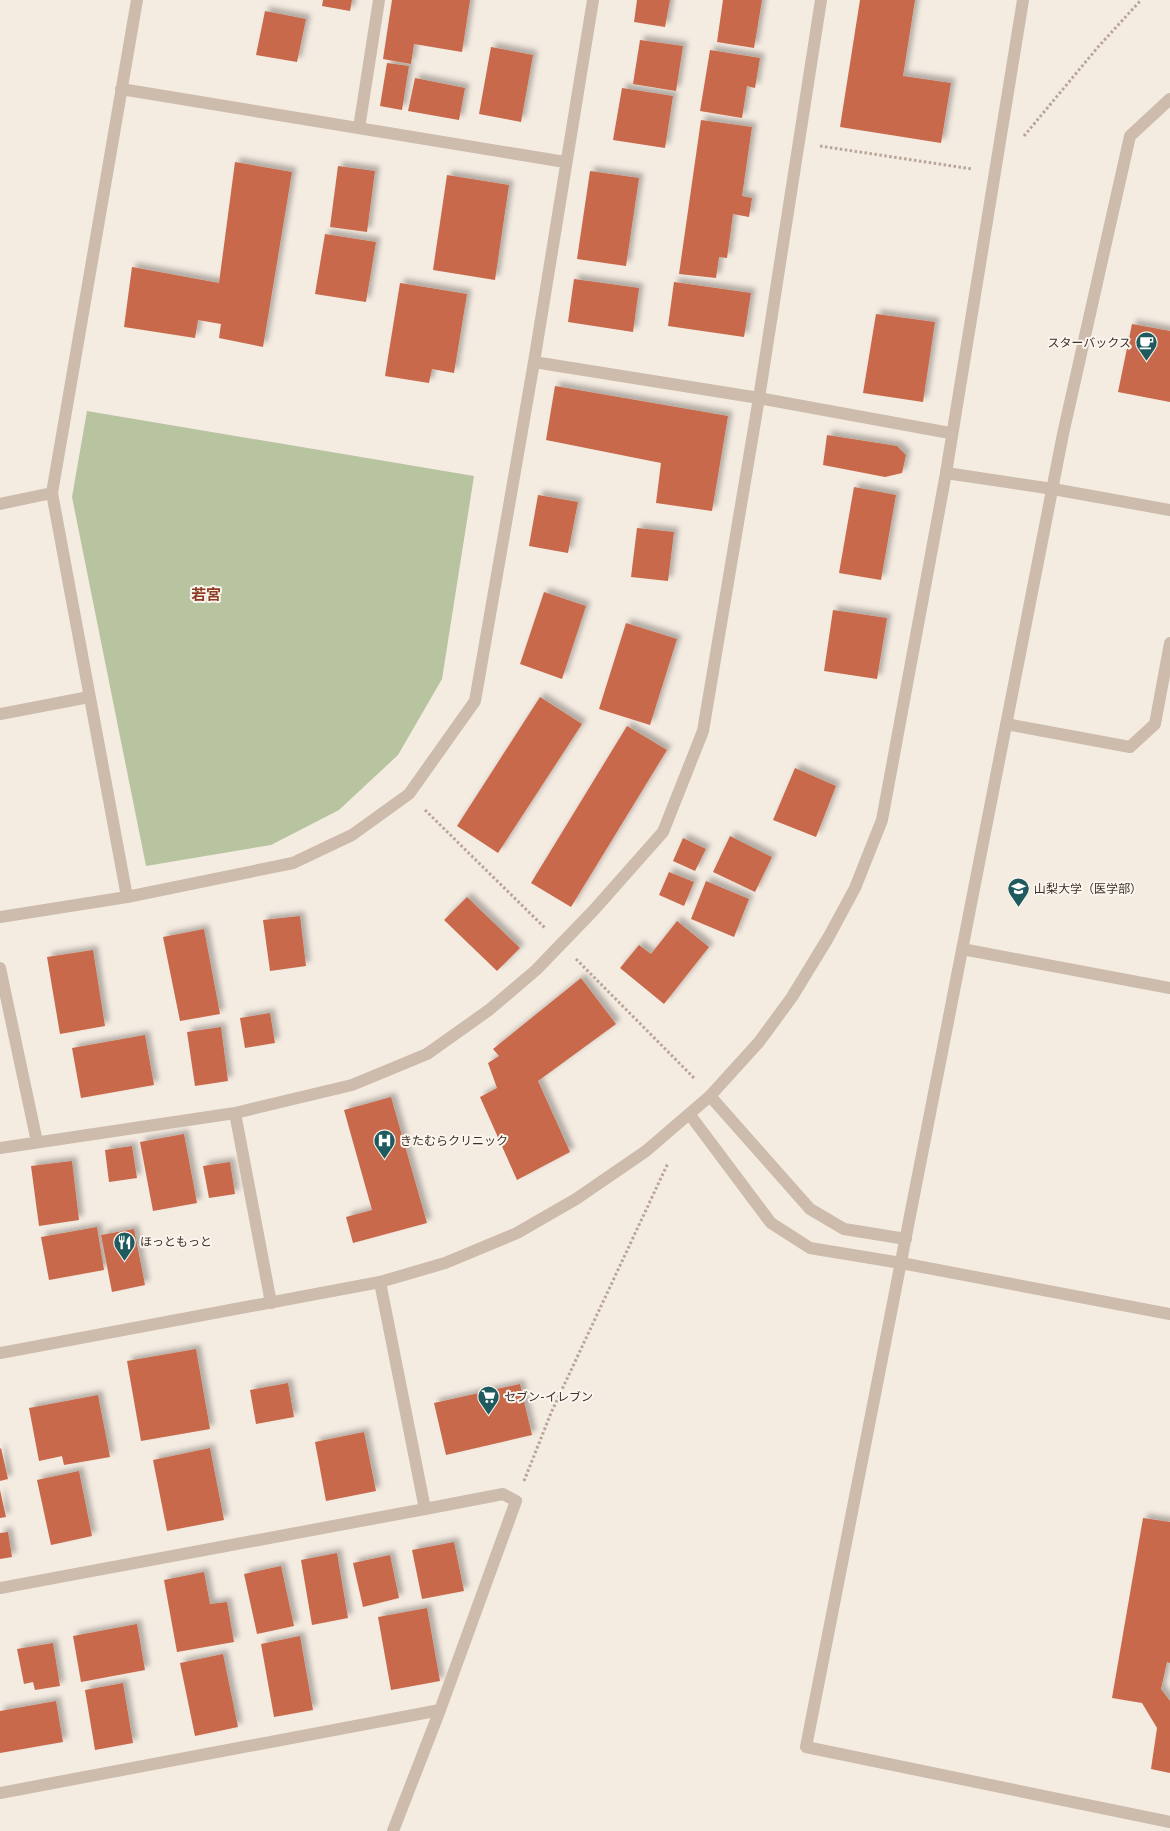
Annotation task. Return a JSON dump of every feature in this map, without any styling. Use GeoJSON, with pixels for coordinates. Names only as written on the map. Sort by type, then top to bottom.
{"type":"FeatureCollection","features":[{"type":"Feature","properties":{"kind":"street"},"geometry":{"type":"LineString","coordinates":[[126,897],[52,493],[136,0]]}},
{"type":"Feature","properties":{"kind":"street"},"geometry":{"type":"LineString","coordinates":[[359,128],[378,0]]}},
{"type":"Feature","properties":{"kind":"street"},"geometry":{"type":"LineString","coordinates":[[0,917],[126,897],[293,863],[352,834],[409,794],[475,701],[534,362],[593,0]]}},
{"type":"Feature","properties":{"kind":"street"},"geometry":{"type":"LineString","coordinates":[[0,1148],[235,1113],[352,1085],[427,1054],[488,1010],[536,970],[593,911],[663,832],[703,731],[759,398],[821,0]]}},
{"type":"Feature","properties":{"kind":"street"},"geometry":{"type":"LineString","coordinates":[[0,1353],[380,1282],[445,1263],[517,1232],[576,1199],[646,1151],[710,1096],[758,1042],[792,997],[855,888],[882,820],[946,473],[950,434],[1023,0]]}},
{"type":"Feature","properties":{"kind":"street"},"geometry":{"type":"LineString","coordinates":[[121,89],[566,162]]}},
{"type":"Feature","properties":{"kind":"street"},"geometry":{"type":"LineString","coordinates":[[1170,99],[1130,136],[1053,488],[806,1747],[1170,1822]]}},
{"type":"Feature","properties":{"kind":"street"},"geometry":{"type":"LineString","coordinates":[[534,362],[759,398],[950,434]]}},
{"type":"Feature","properties":{"kind":"street"},"geometry":{"type":"LineString","coordinates":[[946,473],[1053,488],[1170,510]]}},
{"type":"Feature","properties":{"kind":"street"},"geometry":{"type":"LineString","coordinates":[[0,504],[52,493]]}},
{"type":"Feature","properties":{"kind":"street"},"geometry":{"type":"LineString","coordinates":[[1006,724],[1130,747],[1155,724],[1170,643]]}},
{"type":"Feature","properties":{"kind":"street"},"geometry":{"type":"LineString","coordinates":[[0,714],[89,697]]}},
{"type":"Feature","properties":{"kind":"street"},"geometry":{"type":"LineString","coordinates":[[962,949],[1170,988]]}},
{"type":"Feature","properties":{"kind":"street"},"geometry":{"type":"LineString","coordinates":[[0,968],[37,1142]]}},
{"type":"Feature","properties":{"kind":"street"},"geometry":{"type":"LineString","coordinates":[[710,1096],[810,1209],[844,1229],[906,1239]]}},
{"type":"Feature","properties":{"kind":"street"},"geometry":{"type":"LineString","coordinates":[[235,1113],[271,1302]]}},
{"type":"Feature","properties":{"kind":"street"},"geometry":{"type":"LineString","coordinates":[[690,1115],[771,1223],[810,1248],[901,1263],[1170,1314]]}},
{"type":"Feature","properties":{"kind":"street"},"geometry":{"type":"LineString","coordinates":[[380,1282],[425,1509]]}},
{"type":"Feature","properties":{"kind":"street"},"geometry":{"type":"LineString","coordinates":[[0,1588],[503,1494],[516,1500],[440,1710],[393,1831]]}},
{"type":"Feature","properties":{"kind":"street"},"geometry":{"type":"LineString","coordinates":[[0,1793],[440,1710]]}},
{"type":"Feature","properties":{"kind":"path"},"geometry":{"type":"LineString","coordinates":[[1018,142],[1098,47],[1141,0]]}},
{"type":"Feature","properties":{"kind":"path"},"geometry":{"type":"LineString","coordinates":[[799,142],[994,172]]}},
{"type":"Feature","properties":{"kind":"path"},"geometry":{"type":"LineString","coordinates":[[516,1500],[551,1413],[672,1155]]}},
{"type":"Feature","properties":{"kind":"green space"},"geometry":{"type":"Polygon","coordinates":[[[87,411],[474,476],[442,679],[398,755],[339,810],[271,845],[146,866],[72,497],[87,411]]]}},
{"type":"Feature","properties":{"kind":"building"},"geometry":{"type":"Polygon","coordinates":[[[323,0],[352,0],[350,11],[322,6],[323,0]]]}},
{"type":"Feature","properties":{"kind":"building"},"geometry":{"type":"Polygon","coordinates":[[[392,0],[470,0],[462,52],[414,44],[411,64],[383,59],[392,0]]]}},
{"type":"Feature","properties":{"kind":"building"},"geometry":{"type":"Polygon","coordinates":[[[637,0],[670,0],[665,27],[634,22],[637,0]]]}},
{"type":"Feature","properties":{"kind":"building"},"geometry":{"type":"Polygon","coordinates":[[[723,0],[762,0],[754,48],[717,42],[723,0]]]}},
{"type":"Feature","properties":{"kind":"building"},"geometry":{"type":"Polygon","coordinates":[[[860,0],[915,0],[903,76],[951,83],[941,143],[840,127],[860,0]]]}},
{"type":"Feature","properties":{"kind":"building"},"geometry":{"type":"Polygon","coordinates":[[[265,11],[306,19],[297,62],[256,55],[265,11]]]}},
{"type":"Feature","properties":{"kind":"building"},"geometry":{"type":"Polygon","coordinates":[[[640,40],[683,46],[676,91],[633,84],[640,40]]]}},
{"type":"Feature","properties":{"kind":"building"},"geometry":{"type":"Polygon","coordinates":[[[491,47],[533,55],[521,122],[479,114],[491,47]]]}},
{"type":"Feature","properties":{"kind":"building"},"geometry":{"type":"Polygon","coordinates":[[[710,50],[760,58],[755,88],[747,86],[742,118],[700,111],[710,50]]]}},
{"type":"Feature","properties":{"kind":"building"},"geometry":{"type":"Polygon","coordinates":[[[387,63],[409,66],[402,110],[380,106],[387,63]]]}},
{"type":"Feature","properties":{"kind":"building"},"geometry":{"type":"Polygon","coordinates":[[[415,78],[465,88],[459,120],[408,111],[415,78]]]}},
{"type":"Feature","properties":{"kind":"building"},"geometry":{"type":"Polygon","coordinates":[[[622,88],[673,96],[665,148],[613,140],[622,88]]]}},
{"type":"Feature","properties":{"kind":"building"},"geometry":{"type":"Polygon","coordinates":[[[701,120],[752,127],[742,196],[752,198],[749,217],[733,214],[727,258],[719,257],[716,278],[679,274],[701,120]]]}},
{"type":"Feature","properties":{"kind":"building"},"geometry":{"type":"Polygon","coordinates":[[[235,162],[292,172],[263,347],[219,338],[221,324],[198,320],[195,338],[124,327],[132,267],[219,283],[235,162]]]}},
{"type":"Feature","properties":{"kind":"building"},"geometry":{"type":"Polygon","coordinates":[[[338,166],[375,171],[367,232],[330,227],[338,166]]]}},
{"type":"Feature","properties":{"kind":"building"},"geometry":{"type":"Polygon","coordinates":[[[590,171],[639,178],[626,266],[577,259],[590,171]]]}},
{"type":"Feature","properties":{"kind":"building"},"geometry":{"type":"Polygon","coordinates":[[[447,175],[509,185],[495,280],[433,270],[447,175]]]}},
{"type":"Feature","properties":{"kind":"building"},"geometry":{"type":"Polygon","coordinates":[[[325,234],[376,242],[366,302],[315,294],[325,234]]]}},
{"type":"Feature","properties":{"kind":"building"},"geometry":{"type":"Polygon","coordinates":[[[574,279],[639,288],[633,332],[568,322],[574,279]]]}},
{"type":"Feature","properties":{"kind":"building"},"geometry":{"type":"Polygon","coordinates":[[[674,282],[751,293],[744,337],[668,326],[674,282]]]}},
{"type":"Feature","properties":{"kind":"building"},"geometry":{"type":"Polygon","coordinates":[[[400,283],[467,294],[454,373],[432,369],[429,383],[385,376],[400,283]]]}},
{"type":"Feature","properties":{"kind":"building"},"geometry":{"type":"Polygon","coordinates":[[[876,314],[935,322],[923,402],[863,393],[876,314]]]}},
{"type":"Feature","properties":{"kind":"building","name":"スターバックス"},"geometry":{"type":"Polygon","coordinates":[[[1132,324],[1170,331],[1170,402],[1118,392],[1132,324]]]}},
{"type":"Feature","properties":{"kind":"building"},"geometry":{"type":"Polygon","coordinates":[[[555,386],[728,416],[712,511],[656,503],[661,463],[546,440],[555,386]]]}},
{"type":"Feature","properties":{"kind":"building"},"geometry":{"type":"Polygon","coordinates":[[[827,435],[897,446],[906,455],[902,473],[885,477],[823,465],[827,435]]]}},
{"type":"Feature","properties":{"kind":"building"},"geometry":{"type":"Polygon","coordinates":[[[854,487],[896,495],[881,580],[839,573],[854,487]]]}},
{"type":"Feature","properties":{"kind":"building"},"geometry":{"type":"Polygon","coordinates":[[[538,495],[578,502],[568,553],[529,546],[538,495]]]}},
{"type":"Feature","properties":{"kind":"building"},"geometry":{"type":"Polygon","coordinates":[[[637,528],[674,532],[668,581],[631,577],[637,528]]]}},
{"type":"Feature","properties":{"kind":"building"},"geometry":{"type":"Polygon","coordinates":[[[544,592],[586,606],[562,679],[520,664],[544,592]]]}},
{"type":"Feature","properties":{"kind":"building"},"geometry":{"type":"Polygon","coordinates":[[[833,610],[887,618],[877,679],[824,671],[833,610]]]}},
{"type":"Feature","properties":{"kind":"building"},"geometry":{"type":"Polygon","coordinates":[[[626,623],[677,639],[650,725],[599,709],[626,623]]]}},
{"type":"Feature","properties":{"kind":"building"},"geometry":{"type":"Polygon","coordinates":[[[540,697],[582,724],[498,853],[457,826],[540,697]]]}},
{"type":"Feature","properties":{"kind":"building"},"geometry":{"type":"Polygon","coordinates":[[[627,726],[667,750],[571,907],[531,883],[627,726]]]}},
{"type":"Feature","properties":{"kind":"building"},"geometry":{"type":"Polygon","coordinates":[[[795,768],[836,786],[816,837],[773,820],[795,768]]]}},
{"type":"Feature","properties":{"kind":"building"},"geometry":{"type":"Polygon","coordinates":[[[730,836],[772,857],[755,892],[713,872],[730,836]]]}},
{"type":"Feature","properties":{"kind":"building"},"geometry":{"type":"Polygon","coordinates":[[[683,838],[706,849],[695,871],[673,861],[683,838]]]}},
{"type":"Feature","properties":{"kind":"building"},"geometry":{"type":"Polygon","coordinates":[[[669,872],[694,882],[684,906],[659,895],[669,872]]]}},
{"type":"Feature","properties":{"kind":"building"},"geometry":{"type":"Polygon","coordinates":[[[706,881],[749,899],[734,937],[691,919],[706,881]]]}},
{"type":"Feature","properties":{"kind":"building"},"geometry":{"type":"Polygon","coordinates":[[[467,897],[520,948],[497,971],[444,920],[467,897]]]}},
{"type":"Feature","properties":{"kind":"building"},"geometry":{"type":"Polygon","coordinates":[[[300,916],[306,966],[270,971],[263,920],[300,916]]]}},
{"type":"Feature","properties":{"kind":"building"},"geometry":{"type":"Polygon","coordinates":[[[677,921],[709,947],[664,1004],[620,968],[639,945],[651,954],[677,921]]]}},
{"type":"Feature","properties":{"kind":"building"},"geometry":{"type":"Polygon","coordinates":[[[204,929],[220,1014],[180,1021],[163,937],[204,929]]]}},
{"type":"Feature","properties":{"kind":"building"},"geometry":{"type":"Polygon","coordinates":[[[93,950],[105,1026],[60,1034],[47,957],[93,950]]]}},
{"type":"Feature","properties":{"kind":"building"},"geometry":{"type":"Polygon","coordinates":[[[581,978],[616,1024],[538,1081],[570,1152],[517,1180],[480,1097],[497,1088],[488,1063],[499,1056],[493,1049],[581,978]]]}},
{"type":"Feature","properties":{"kind":"building"},"geometry":{"type":"Polygon","coordinates":[[[270,1013],[275,1043],[245,1048],[240,1018],[270,1013]]]}},
{"type":"Feature","properties":{"kind":"building"},"geometry":{"type":"Polygon","coordinates":[[[221,1027],[228,1081],[195,1086],[187,1032],[221,1027]]]}},
{"type":"Feature","properties":{"kind":"building"},"geometry":{"type":"Polygon","coordinates":[[[145,1035],[154,1085],[81,1098],[72,1048],[145,1035]]]}},
{"type":"Feature","properties":{"kind":"building","name":"きたむらクリニック"},"geometry":{"type":"Polygon","coordinates":[[[391,1097],[427,1223],[353,1243],[346,1217],[372,1210],[344,1110],[391,1097]]]}},
{"type":"Feature","properties":{"kind":"building"},"geometry":{"type":"Polygon","coordinates":[[[184,1134],[197,1203],[153,1211],[140,1142],[184,1134]]]}},
{"type":"Feature","properties":{"kind":"building"},"geometry":{"type":"Polygon","coordinates":[[[132,1146],[137,1178],[109,1182],[105,1150],[132,1146]]]}},
{"type":"Feature","properties":{"kind":"building"},"geometry":{"type":"Polygon","coordinates":[[[72,1161],[79,1220],[39,1226],[31,1166],[72,1161]]]}},
{"type":"Feature","properties":{"kind":"building"},"geometry":{"type":"Polygon","coordinates":[[[230,1162],[235,1194],[209,1198],[203,1166],[230,1162]]]}},
{"type":"Feature","properties":{"kind":"building"},"geometry":{"type":"Polygon","coordinates":[[[97,1227],[104,1270],[49,1280],[41,1237],[97,1227]]]}},
{"type":"Feature","properties":{"kind":"building"},"geometry":{"type":"Polygon","coordinates":[[[134,1229],[145,1285],[112,1292],[101,1235],[134,1229]]]}},
{"type":"Feature","properties":{"kind":"building"},"geometry":{"type":"Polygon","coordinates":[[[196,1349],[210,1429],[141,1441],[127,1361],[196,1349]]]}},
{"type":"Feature","properties":{"kind":"building"},"geometry":{"type":"Polygon","coordinates":[[[288,1383],[294,1417],[256,1424],[250,1390],[288,1383]]]}},
{"type":"Feature","properties":{"kind":"building"},"geometry":{"type":"Polygon","coordinates":[[[520,1384],[532,1435],[446,1455],[434,1403],[520,1384]]]}},
{"type":"Feature","properties":{"kind":"building"},"geometry":{"type":"Polygon","coordinates":[[[98,1395],[110,1457],[64,1465],[62,1456],[39,1461],[29,1408],[98,1395]]]}},
{"type":"Feature","properties":{"kind":"building"},"geometry":{"type":"Polygon","coordinates":[[[364,1432],[376,1491],[326,1501],[315,1442],[364,1432]]]}},
{"type":"Feature","properties":{"kind":"building"},"geometry":{"type":"Polygon","coordinates":[[[210,1448],[224,1520],[167,1531],[153,1460],[210,1448]]]}},
{"type":"Feature","properties":{"kind":"building"},"geometry":{"type":"Polygon","coordinates":[[[0,1449],[8,1479],[0,1481],[0,1449]]]}},
{"type":"Feature","properties":{"kind":"building"},"geometry":{"type":"Polygon","coordinates":[[[79,1471],[92,1536],[51,1545],[37,1480],[79,1471]]]}},
{"type":"Feature","properties":{"kind":"building"},"geometry":{"type":"Polygon","coordinates":[[[0,1490],[6,1517],[0,1518],[0,1490]]]}},
{"type":"Feature","properties":{"kind":"building"},"geometry":{"type":"Polygon","coordinates":[[[1143,1518],[1170,1522],[1170,1663],[1167,1662],[1161,1689],[1170,1701],[1170,1773],[1151,1769],[1157,1728],[1142,1703],[1112,1698],[1143,1518]]]}},
{"type":"Feature","properties":{"kind":"building"},"geometry":{"type":"Polygon","coordinates":[[[8,1532],[12,1557],[0,1559],[0,1533],[8,1532]]]}},
{"type":"Feature","properties":{"kind":"building"},"geometry":{"type":"Polygon","coordinates":[[[454,1542],[464,1591],[422,1599],[412,1550],[454,1542]]]}},
{"type":"Feature","properties":{"kind":"building"},"geometry":{"type":"Polygon","coordinates":[[[337,1553],[348,1618],[312,1625],[301,1560],[337,1553]]]}},
{"type":"Feature","properties":{"kind":"building"},"geometry":{"type":"Polygon","coordinates":[[[390,1555],[399,1598],[363,1607],[353,1563],[390,1555]]]}},
{"type":"Feature","properties":{"kind":"building"},"geometry":{"type":"Polygon","coordinates":[[[281,1566],[294,1626],[257,1634],[244,1574],[281,1566]]]}},
{"type":"Feature","properties":{"kind":"building"},"geometry":{"type":"Polygon","coordinates":[[[204,1572],[210,1604],[227,1602],[234,1642],[177,1652],[164,1580],[204,1572]]]}},
{"type":"Feature","properties":{"kind":"building"},"geometry":{"type":"Polygon","coordinates":[[[427,1608],[440,1681],[391,1690],[378,1617],[427,1608]]]}},
{"type":"Feature","properties":{"kind":"building"},"geometry":{"type":"Polygon","coordinates":[[[137,1624],[145,1670],[81,1682],[73,1636],[137,1624]]]}},
{"type":"Feature","properties":{"kind":"building"},"geometry":{"type":"Polygon","coordinates":[[[300,1636],[313,1710],[274,1717],[261,1644],[300,1636]]]}},
{"type":"Feature","properties":{"kind":"building"},"geometry":{"type":"Polygon","coordinates":[[[53,1643],[60,1686],[35,1690],[33,1682],[24,1684],[17,1649],[53,1643]]]}},
{"type":"Feature","properties":{"kind":"building"},"geometry":{"type":"Polygon","coordinates":[[[223,1654],[238,1727],[195,1736],[180,1663],[223,1654]]]}},
{"type":"Feature","properties":{"kind":"building"},"geometry":{"type":"Polygon","coordinates":[[[123,1683],[133,1743],[95,1750],[85,1690],[123,1683]]]}},
{"type":"Feature","properties":{"kind":"building"},"geometry":{"type":"Polygon","coordinates":[[[56,1701],[63,1742],[0,1753],[0,1711],[56,1701]]]}},
{"type":"Feature","properties":{"kind":"place","name":"スターバックス"},"geometry":{"type":"Point","coordinates":[1147,362]}},
{"type":"Feature","properties":{"kind":"place","name":"山梨大学（医学部）"},"geometry":{"type":"Point","coordinates":[1018,908]}},
{"type":"Feature","properties":{"kind":"place","name":"きたむらクリニック"},"geometry":{"type":"Point","coordinates":[384,1160]}},
{"type":"Feature","properties":{"kind":"place","name":"ほっともっと"},"geometry":{"type":"Point","coordinates":[124,1261]}},
{"type":"Feature","properties":{"kind":"place","name":"セブン-イレブン"},"geometry":{"type":"Point","coordinates":[488,1416]}},
{"type":"Feature","properties":{"kind":"district","name":"若宮"},"geometry":{"type":"Point","coordinates":[206,595]}}]}
